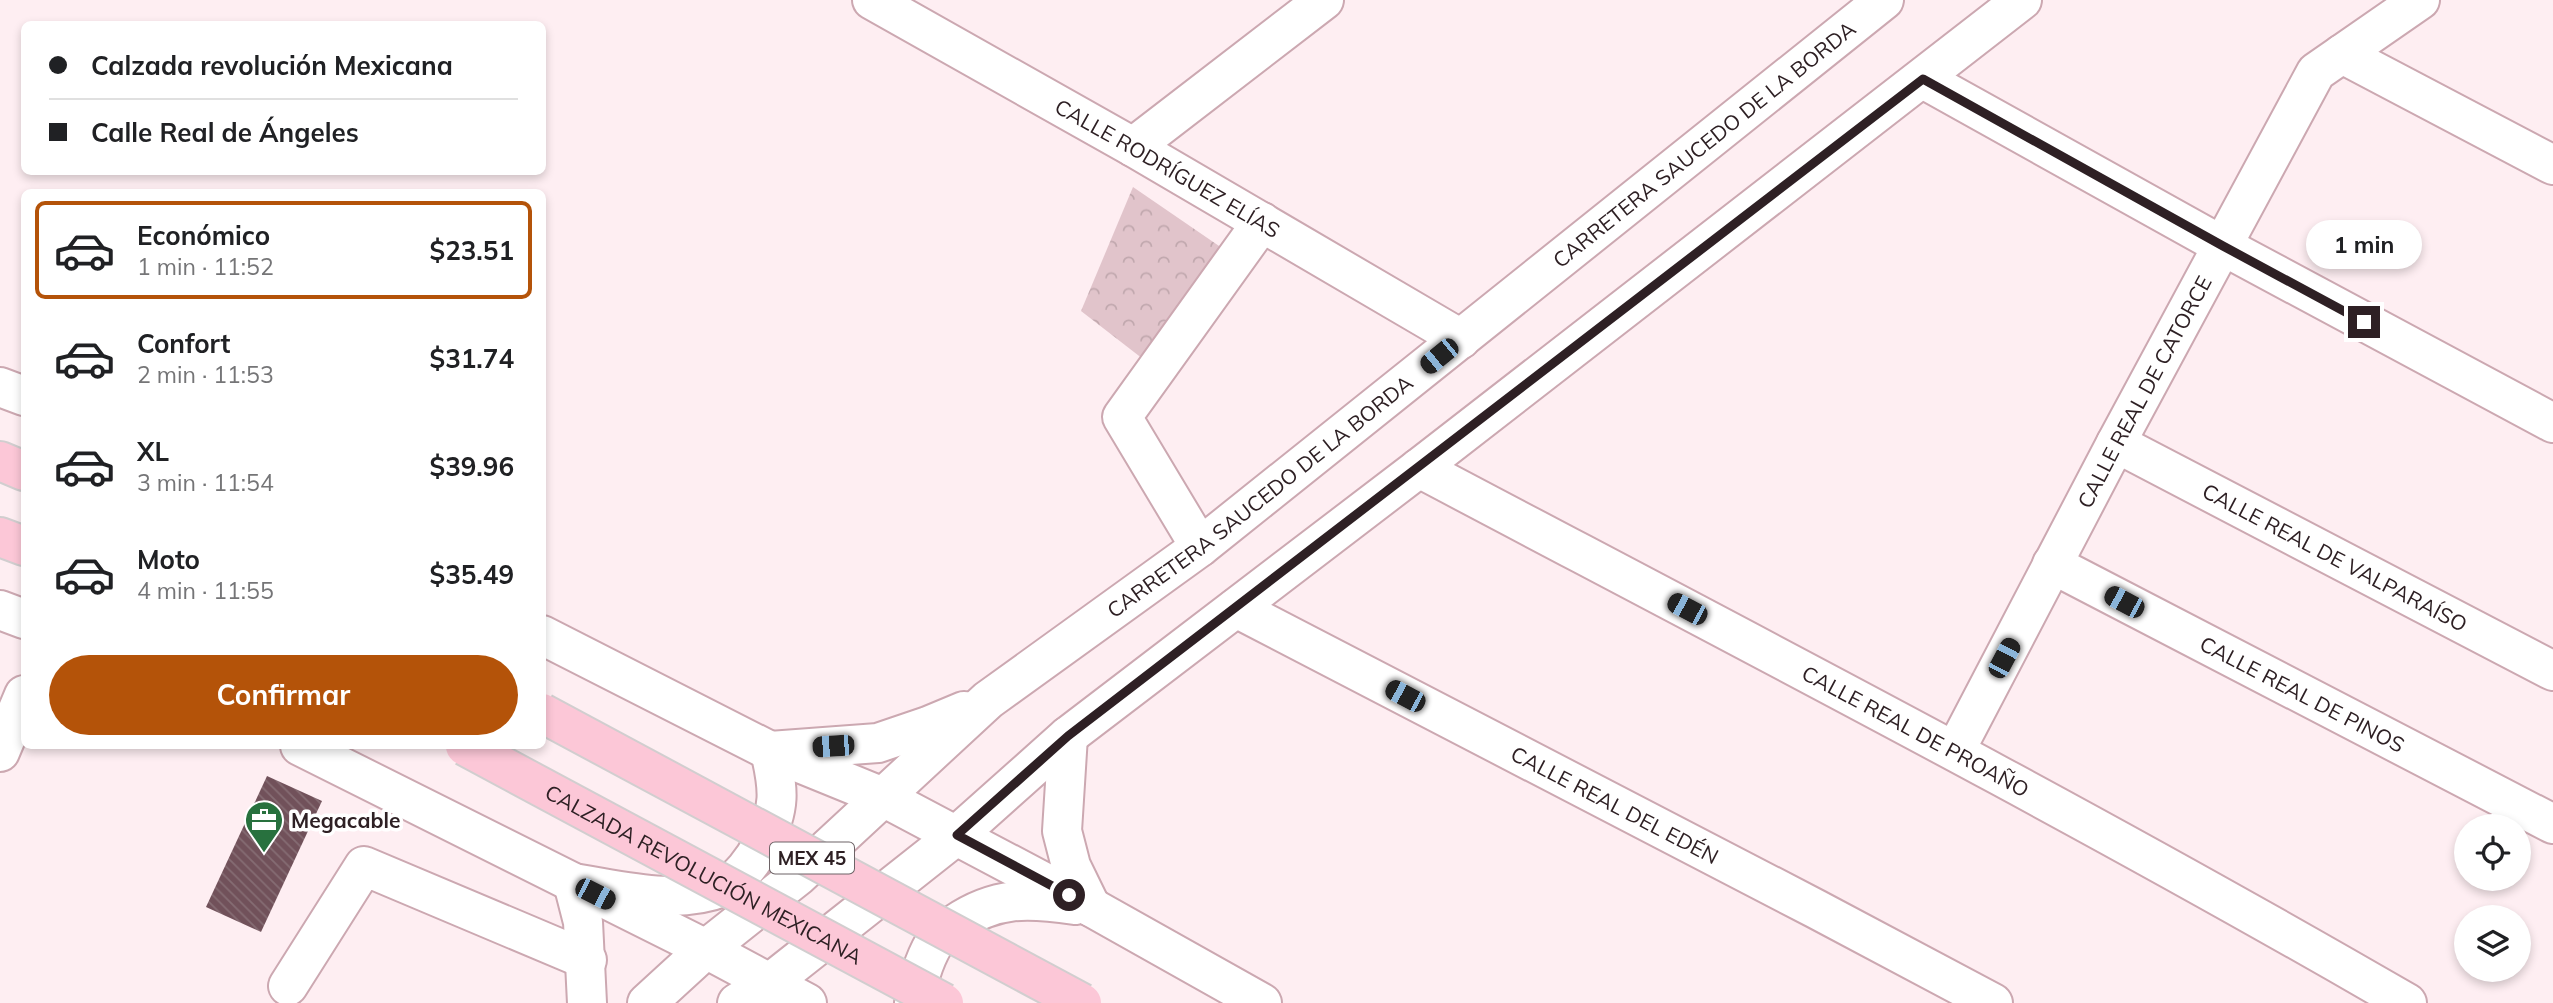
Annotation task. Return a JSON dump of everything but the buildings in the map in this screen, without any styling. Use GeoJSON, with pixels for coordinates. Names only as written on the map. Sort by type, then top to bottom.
{"type":"FeatureCollection","features":[{"type":"Feature","properties":{"kind":"main road"},"geometry":{"type":"LineString","coordinates":[[0,461],[21,470]]}},
{"type":"Feature","properties":{"kind":"main road"},"geometry":{"type":"LineString","coordinates":[[0,537],[21,545]]}},
{"type":"Feature","properties":{"kind":"main road","name":"MEX 45"},"geometry":{"type":"LineString","coordinates":[[546,715],[1082,1003]]}},
{"type":"Feature","properties":{"kind":"main road","name":"CALZADA REVOLUCIÓN MEXICANA"},"geometry":{"type":"LineString","coordinates":[[471,749],[944,1003]]}},
{"type":"Feature","properties":{"kind":"street","name":"CALLE RODRÍGUEZ ELÍAS"},"geometry":{"type":"LineString","coordinates":[[872,0],[1133,147],[1461,339]]}},
{"type":"Feature","properties":{"kind":"street"},"geometry":{"type":"LineString","coordinates":[[1133,147],[1324,0]]}},
{"type":"Feature","properties":{"kind":"street","name":"CARRETERA SAUCEDO DE LA BORDA"},"geometry":{"type":"LineString","coordinates":[[647,1003],[706,949],[798,876],[988,700],[1200,547],[1884,0]]}},
{"type":"Feature","properties":{"kind":"street"},"geometry":{"type":"LineString","coordinates":[[737,1003],[771,982],[957,835],[1068,736],[1419,468],[2022,0]]}},
{"type":"Feature","properties":{"kind":"street","name":"CALLE REAL DE CATORCE"},"geometry":{"type":"LineString","coordinates":[[1955,751],[2116,443],[2316,72],[2420,0]]}},
{"type":"Feature","properties":{"kind":"street"},"geometry":{"type":"LineString","coordinates":[[2342,54],[2553,165]]}},
{"type":"Feature","properties":{"kind":"street"},"geometry":{"type":"LineString","coordinates":[[1923,79],[2223,246],[2553,423]]}},
{"type":"Feature","properties":{"kind":"street"},"geometry":{"type":"LineString","coordinates":[[1200,547],[1122,417],[1262,222]]}},
{"type":"Feature","properties":{"kind":"street"},"geometry":{"type":"LineString","coordinates":[[0,387],[21,395]]}},
{"type":"Feature","properties":{"kind":"street","name":"CALLE REAL DE VALPARAÍSO"},"geometry":{"type":"LineString","coordinates":[[2116,443],[2553,671]]}},
{"type":"Feature","properties":{"kind":"street","name":"CALLE REAL DE PROAÑO"},"geometry":{"type":"LineString","coordinates":[[1419,468],[1955,751],[2235,903],[2407,1003]]}},
{"type":"Feature","properties":{"kind":"street","name":"CALLE REAL DE PINOS"},"geometry":{"type":"LineString","coordinates":[[2052,565],[2553,824]]}},
{"type":"Feature","properties":{"kind":"street","name":"CALLE REAL DEL EDÉN"},"geometry":{"type":"LineString","coordinates":[[1236,608],[1993,1003]]}},
{"type":"Feature","properties":{"kind":"street"},"geometry":{"type":"LineString","coordinates":[[0,610],[21,618]]}},
{"type":"Feature","properties":{"kind":"street"},"geometry":{"type":"LineString","coordinates":[[546,637],[770,751],[883,797],[1091,907],[1262,1003]]}},
{"type":"Feature","properties":{"kind":"street"},"geometry":{"type":"LineString","coordinates":[[770,751],[878,743],[928,726],[988,700]]}},
{"type":"Feature","properties":{"kind":"street"},"geometry":{"type":"LineString","coordinates":[[0,752],[21,702]]}},
{"type":"Feature","properties":{"kind":"street"},"geometry":{"type":"LineString","coordinates":[[1068,736],[1062,831],[1071,866],[1091,907]]}},
{"type":"Feature","properties":{"kind":"street"},"geometry":{"type":"LineString","coordinates":[[306,749],[706,949],[807,1003]]}},
{"type":"Feature","properties":{"kind":"street"},"geometry":{"type":"LineString","coordinates":[[573,883],[668,896],[725,887],[753,862],[766,838],[776,810],[778,786],[770,751]]}},
{"type":"Feature","properties":{"kind":"street"},"geometry":{"type":"LineString","coordinates":[[288,986],[364,866],[586,960]]}},
{"type":"Feature","properties":{"kind":"street"},"geometry":{"type":"LineString","coordinates":[[573,883],[583,922],[587,1003]]}},
{"type":"Feature","properties":{"kind":"street"},"geometry":{"type":"LineString","coordinates":[[914,1003],[922,966],[939,935],[967,916],[997,904],[1034,899],[1091,907]]}},
{"type":"Feature","properties":{"kind":"green space"},"geometry":{"type":"Polygon","coordinates":[[[1133,187],[1222,248],[1143,359],[1081,311],[1133,187]]]}},
{"type":"Feature","properties":{"kind":"place","name":"Megacable"},"geometry":{"type":"Point","coordinates":[264,854]}},
{"type":"Feature","properties":{"kind":"route"},"geometry":{"type":"LineString","coordinates":[[1069,895],[957,835],[1068,736],[1923,79],[2364,322]]}}]}
